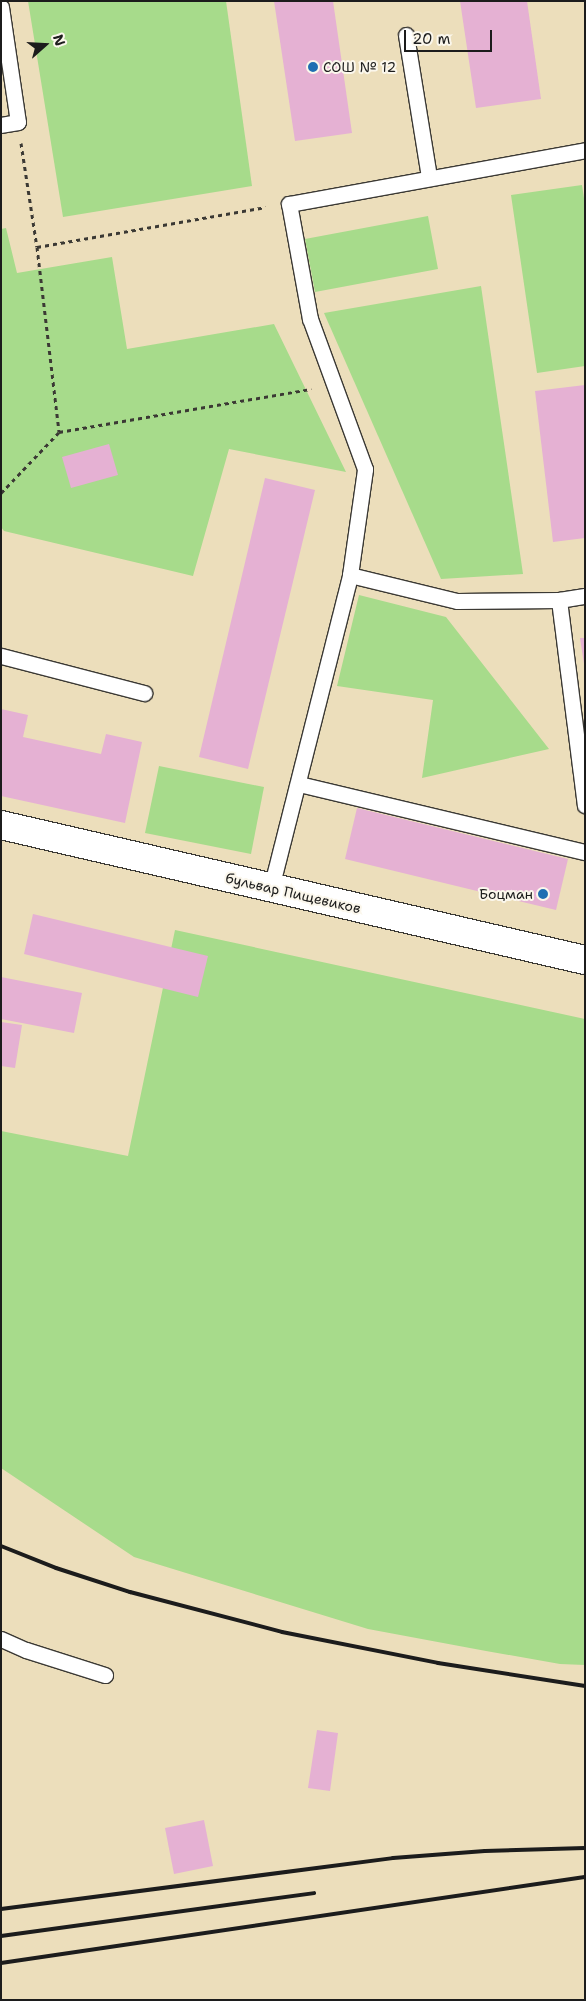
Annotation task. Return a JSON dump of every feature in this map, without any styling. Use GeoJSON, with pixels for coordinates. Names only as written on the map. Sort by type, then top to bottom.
{"type":"FeatureCollection","features":[{"type":"Feature","properties":{"kind":"main road","name":"бульвар Пищевиков"},"geometry":{"type":"LineString","coordinates":[[1,825],[271,888],[583,954]]}},
{"type":"Feature","properties":{"kind":"lane"},"geometry":{"type":"LineString","coordinates":[[1,7],[18,122],[1,125]]}},
{"type":"Feature","properties":{"kind":"lane"},"geometry":{"type":"LineString","coordinates":[[406,35],[429,177]]}},
{"type":"Feature","properties":{"kind":"lane"},"geometry":{"type":"LineString","coordinates":[[271,888],[299,784],[350,575],[365,469],[310,319],[289,204],[585,150]]}},
{"type":"Feature","properties":{"kind":"lane"},"geometry":{"type":"LineString","coordinates":[[350,575],[457,601],[559,600],[585,596]]}},
{"type":"Feature","properties":{"kind":"lane"},"geometry":{"type":"LineString","coordinates":[[559,600],[585,805]]}},
{"type":"Feature","properties":{"kind":"lane"},"geometry":{"type":"LineString","coordinates":[[1,656],[144,693]]}},
{"type":"Feature","properties":{"kind":"lane"},"geometry":{"type":"LineString","coordinates":[[299,784],[585,852]]}},
{"type":"Feature","properties":{"kind":"lane"},"geometry":{"type":"LineString","coordinates":[[1,1639],[26,1650],[106,1675]]}},
{"type":"Feature","properties":{"kind":"path"},"geometry":{"type":"LineString","coordinates":[[18,122],[37,247],[58,432]]}},
{"type":"Feature","properties":{"kind":"path"},"geometry":{"type":"LineString","coordinates":[[37,247],[289,204]]}},
{"type":"Feature","properties":{"kind":"path"},"geometry":{"type":"LineString","coordinates":[[1,493],[58,432],[335,385]]}},
{"type":"Feature","properties":{"kind":"green space"},"geometry":{"type":"Polygon","coordinates":[[[28,1],[226,1],[252,186],[63,217],[28,1]]]}},
{"type":"Feature","properties":{"kind":"green space"},"geometry":{"type":"Polygon","coordinates":[[[582,185],[585,205],[585,366],[537,373],[511,195],[582,185]]]}},
{"type":"Feature","properties":{"kind":"green space"},"geometry":{"type":"Polygon","coordinates":[[[428,216],[438,269],[315,292],[305,239],[428,216]]]}},
{"type":"Feature","properties":{"kind":"green space"},"geometry":{"type":"Polygon","coordinates":[[[6,228],[17,273],[112,257],[127,349],[274,324],[346,472],[229,449],[193,576],[4,531],[1,527],[1,229],[6,228]]]}},
{"type":"Feature","properties":{"kind":"green space"},"geometry":{"type":"Polygon","coordinates":[[[481,286],[523,574],[441,579],[324,313],[481,286]]]}},
{"type":"Feature","properties":{"kind":"green space"},"geometry":{"type":"Polygon","coordinates":[[[359,595],[446,617],[549,749],[422,778],[433,700],[337,686],[359,595]]]}},
{"type":"Feature","properties":{"kind":"green space"},"geometry":{"type":"Polygon","coordinates":[[[159,766],[264,787],[251,854],[145,833],[159,766]]]}},
{"type":"Feature","properties":{"kind":"green space"},"geometry":{"type":"Polygon","coordinates":[[[175,930],[585,1019],[585,1665],[560,1664],[368,1629],[134,1557],[1,1468],[1,1131],[128,1156],[175,930]]]}},
{"type":"Feature","properties":{"kind":"building","name":"СОШ № 12"},"geometry":{"type":"Polygon","coordinates":[[[274,1],[333,1],[352,133],[295,141],[274,1]]]}},
{"type":"Feature","properties":{"kind":"building"},"geometry":{"type":"Polygon","coordinates":[[[460,1],[527,1],[541,99],[476,108],[460,1]]]}},
{"type":"Feature","properties":{"kind":"building"},"geometry":{"type":"Polygon","coordinates":[[[585,385],[585,538],[553,542],[535,391],[585,385]]]}},
{"type":"Feature","properties":{"kind":"building"},"geometry":{"type":"Polygon","coordinates":[[[109,444],[118,475],[71,488],[62,457],[109,444]]]}},
{"type":"Feature","properties":{"kind":"building"},"geometry":{"type":"Polygon","coordinates":[[[265,478],[315,490],[248,769],[199,757],[265,478]]]}},
{"type":"Feature","properties":{"kind":"building"},"geometry":{"type":"Polygon","coordinates":[[[580,638],[585,638],[585,664],[584,664],[580,638]]]}},
{"type":"Feature","properties":{"kind":"building"},"geometry":{"type":"Polygon","coordinates":[[[1,709],[28,715],[23,737],[101,754],[106,734],[142,742],[125,823],[1,796],[1,709]]]}},
{"type":"Feature","properties":{"kind":"building"},"geometry":{"type":"Polygon","coordinates":[[[357,808],[568,859],[556,910],[345,859],[357,808]]]}},
{"type":"Feature","properties":{"kind":"building"},"geometry":{"type":"Polygon","coordinates":[[[33,914],[208,956],[198,997],[24,954],[33,914]]]}},
{"type":"Feature","properties":{"kind":"building"},"geometry":{"type":"Polygon","coordinates":[[[1,977],[82,993],[74,1033],[1,1019],[1,977]]]}},
{"type":"Feature","properties":{"kind":"building"},"geometry":{"type":"Polygon","coordinates":[[[1,1022],[22,1025],[15,1068],[1,1066],[1,1022]]]}},
{"type":"Feature","properties":{"kind":"building"},"geometry":{"type":"Polygon","coordinates":[[[317,1730],[338,1733],[330,1791],[308,1788],[317,1730]]]}},
{"type":"Feature","properties":{"kind":"building"},"geometry":{"type":"Polygon","coordinates":[[[204,1820],[213,1866],[174,1874],[165,1828],[204,1820]]]}},
{"type":"Feature","properties":{"kind":"railway"},"geometry":{"type":"LineString","coordinates":[[1,1546],[56,1568],[130,1592],[282,1632],[438,1663],[585,1686]]}},
{"type":"Feature","properties":{"kind":"railway"},"geometry":{"type":"LineString","coordinates":[[1,1909],[393,1858],[485,1851],[585,1848]]}},
{"type":"Feature","properties":{"kind":"railway"},"geometry":{"type":"LineString","coordinates":[[1,1963],[585,1877]]}},
{"type":"Feature","properties":{"kind":"railway"},"geometry":{"type":"LineString","coordinates":[[1,1936],[314,1893]]}},
{"type":"Feature","properties":{"kind":"place","name":"СОШ № 12"},"geometry":{"type":"Point","coordinates":[313,67]}},
{"type":"Feature","properties":{"kind":"place","name":"Боцман"},"geometry":{"type":"Point","coordinates":[543,894]}}]}
